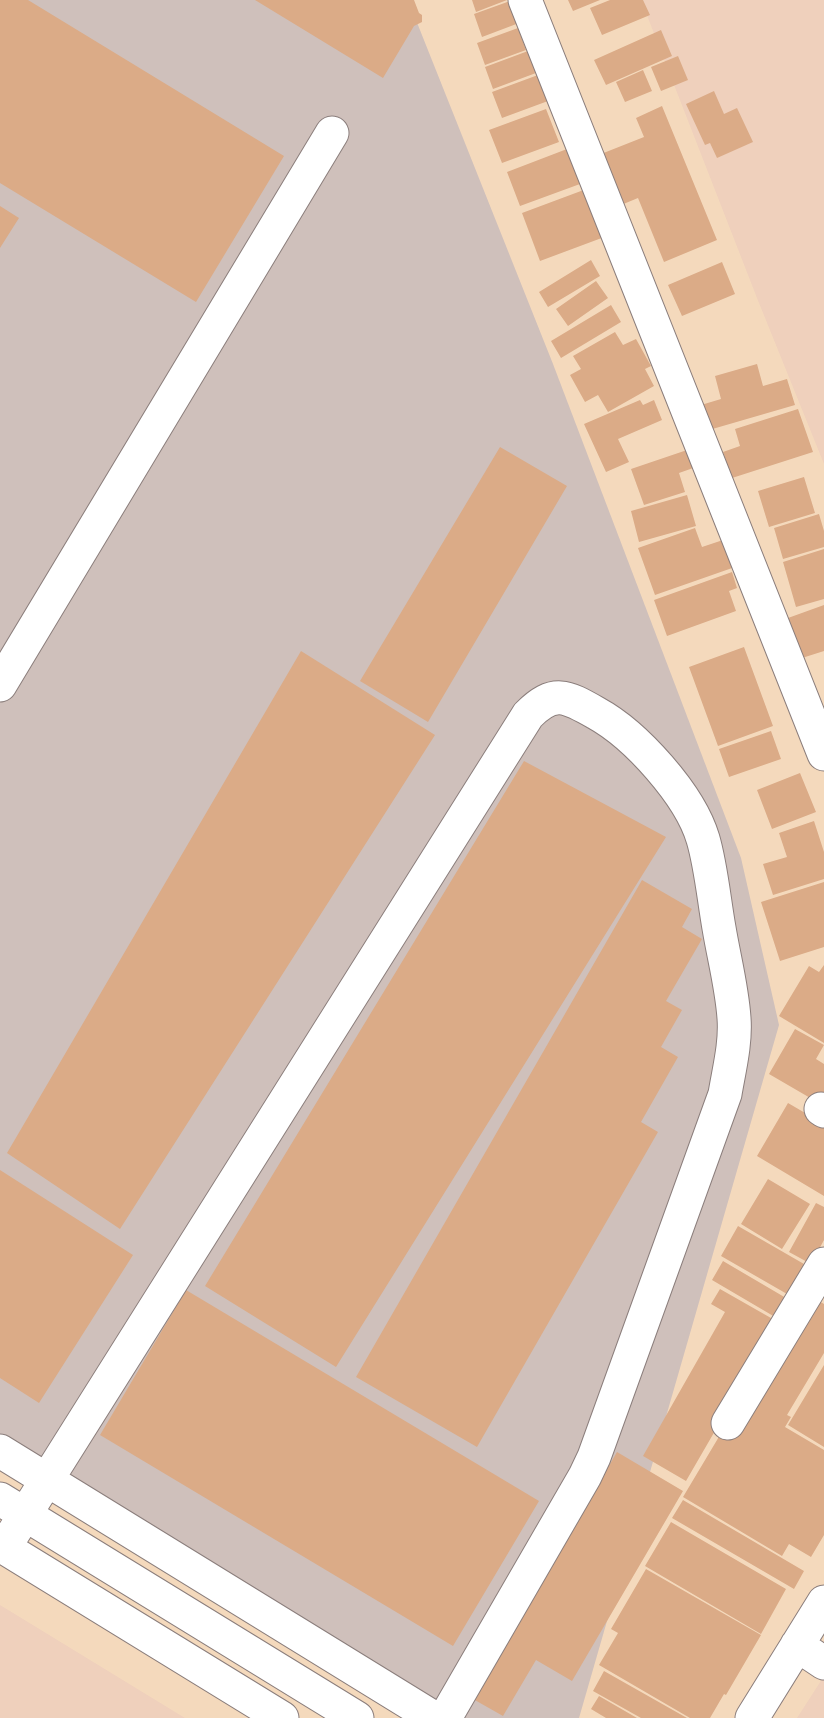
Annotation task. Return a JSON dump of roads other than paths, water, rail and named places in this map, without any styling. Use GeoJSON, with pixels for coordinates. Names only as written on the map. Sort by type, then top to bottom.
{"type":"FeatureCollection","features":[{"type":"Feature","properties":{"kind":"street"},"geometry":{"type":"LineString","coordinates":[[525,0],[824,754]]}},
{"type":"Feature","properties":{"kind":"street"},"geometry":{"type":"LineString","coordinates":[[0,685],[332,133]]}},
{"type":"Feature","properties":{"kind":"street"},"geometry":{"type":"LineString","coordinates":[[282,1718],[2,1546],[12,1507],[47,1479],[528,715],[542,701],[561,698],[580,704],[600,715],[627,736],[672,780],[703,838],[734,1019],[731,1058],[724,1094],[594,1457],[445,1718]]}},
{"type":"Feature","properties":{"kind":"street"},"geometry":{"type":"LineString","coordinates":[[728,1423],[824,1264]]}},
{"type":"Feature","properties":{"kind":"street"},"geometry":{"type":"LineString","coordinates":[[0,1451],[434,1718]]}},
{"type":"Feature","properties":{"kind":"street"},"geometry":{"type":"LineString","coordinates":[[12,1507],[357,1718]]}},
{"type":"Feature","properties":{"kind":"street"},"geometry":{"type":"LineString","coordinates":[[752,1718],[824,1602]]}},
{"type":"Feature","properties":{"kind":"street"},"geometry":{"type":"LineString","coordinates":[[797,1645],[824,1663]]}}]}
